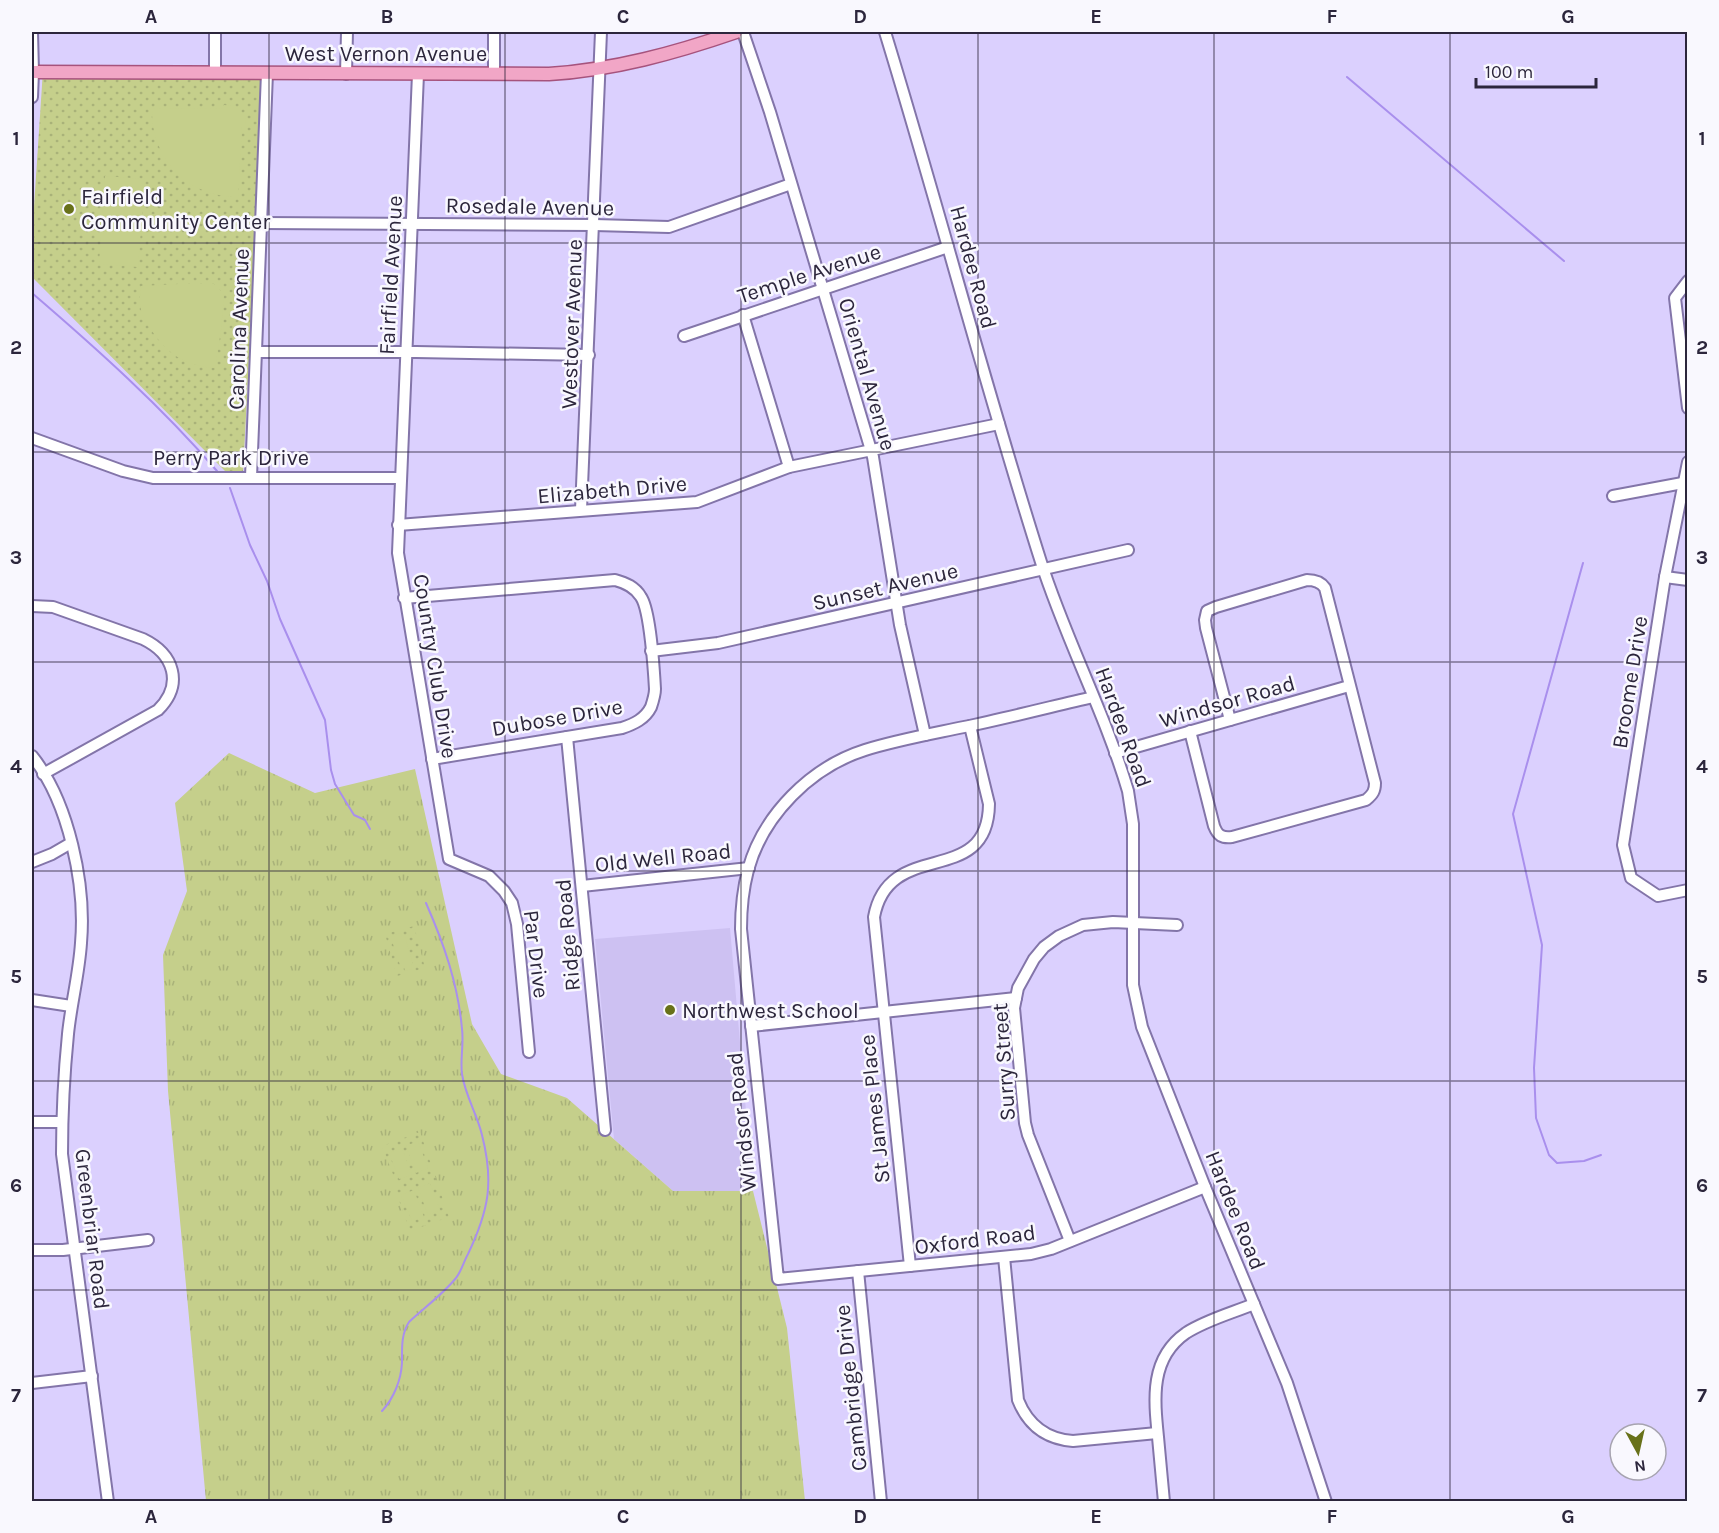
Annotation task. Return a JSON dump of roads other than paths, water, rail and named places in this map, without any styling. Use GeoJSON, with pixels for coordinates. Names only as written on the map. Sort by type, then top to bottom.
{"type":"FeatureCollection","features":[{"type":"Feature","properties":{"kind":"main road","name":"West Vernon Avenue"},"geometry":{"type":"LineString","coordinates":[[32,72],[549,74],[638,62],[736,32]]}},
{"type":"Feature","properties":{"kind":"street"},"geometry":{"type":"LineString","coordinates":[[32,32],[32,97]]}},
{"type":"Feature","properties":{"kind":"street"},"geometry":{"type":"LineString","coordinates":[[215,32],[215,73]]}},
{"type":"Feature","properties":{"kind":"street"},"geometry":{"type":"LineString","coordinates":[[346,74],[347,32]]}},
{"type":"Feature","properties":{"kind":"street"},"geometry":{"type":"LineString","coordinates":[[494,32],[494,74]]}},
{"type":"Feature","properties":{"kind":"street","name":"Westover Avenue"},"geometry":{"type":"LineString","coordinates":[[581,510],[601,32]]}},
{"type":"Feature","properties":{"kind":"street","name":"Oriental Avenue"},"geometry":{"type":"LineString","coordinates":[[743,32],[871,449],[896,603],[925,735]]}},
{"type":"Feature","properties":{"kind":"street","name":"Hardee Road"},"geometry":{"type":"LineString","coordinates":[[885,32],[1044,570],[1128,791],[1131,807],[1133,985],[1142,1027],[1295,1406],[1326,1502]]}},
{"type":"Feature","properties":{"kind":"street","name":"Carolina Avenue"},"geometry":{"type":"LineString","coordinates":[[251,477],[267,73]]}},
{"type":"Feature","properties":{"kind":"street","name":"Fairfield Avenue"},"geometry":{"type":"LineString","coordinates":[[400,478],[418,74]]}},
{"type":"Feature","properties":{"kind":"street","name":"Rosedale Avenue"},"geometry":{"type":"LineString","coordinates":[[261,223],[669,227],[791,184]]}},
{"type":"Feature","properties":{"kind":"street","name":"Temple Avenue"},"geometry":{"type":"LineString","coordinates":[[684,336],[948,247]]}},
{"type":"Feature","properties":{"kind":"street"},"geometry":{"type":"LineString","coordinates":[[1688,281],[1675,298],[1688,408]]}},
{"type":"Feature","properties":{"kind":"street"},"geometry":{"type":"LineString","coordinates":[[743,315],[789,467]]}},
{"type":"Feature","properties":{"kind":"street"},"geometry":{"type":"LineString","coordinates":[[256,352],[589,355]]}},
{"type":"Feature","properties":{"kind":"street","name":"Elizabeth Drive"},"geometry":{"type":"LineString","coordinates":[[398,525],[698,502],[789,467],[999,424]]}},
{"type":"Feature","properties":{"kind":"street","name":"Perry Park Drive"},"geometry":{"type":"LineString","coordinates":[[32,438],[147,478],[400,478]]}},
{"type":"Feature","properties":{"kind":"street","name":"Broome Drive"},"geometry":{"type":"LineString","coordinates":[[1688,462],[1686,482],[1665,578],[1623,845],[1631,878],[1658,896],[1688,890]]}},
{"type":"Feature","properties":{"kind":"street","name":"Country Club Drive"},"geometry":{"type":"LineString","coordinates":[[400,478],[398,553],[449,859]]}},
{"type":"Feature","properties":{"kind":"street"},"geometry":{"type":"LineString","coordinates":[[1613,496],[1686,482]]}},
{"type":"Feature","properties":{"kind":"street","name":"Sunset Avenue"},"geometry":{"type":"LineString","coordinates":[[651,651],[718,644],[1128,550]]}},
{"type":"Feature","properties":{"kind":"street"},"geometry":{"type":"LineString","coordinates":[[1665,578],[1688,580]]}},
{"type":"Feature","properties":{"kind":"street","name":"Dubose Drive"},"geometry":{"type":"LineString","coordinates":[[404,598],[615,580],[635,589],[644,602],[655,689],[654,699],[646,714],[632,725],[432,759]]}},
{"type":"Feature","properties":{"kind":"street"},"geometry":{"type":"LineString","coordinates":[[1190,731],[1214,826],[1217,834],[1224,838],[1366,800],[1371,796],[1375,791],[1375,783],[1325,588],[1315,580],[1307,580],[1207,611],[1206,628],[1230,720]]}},
{"type":"Feature","properties":{"kind":"street"},"geometry":{"type":"LineString","coordinates":[[32,606],[53,607],[155,644],[170,664],[172,676],[169,695],[158,710],[43,774]]}},
{"type":"Feature","properties":{"kind":"street","name":"Windsor Road"},"geometry":{"type":"LineString","coordinates":[[1115,753],[1349,686]]}},
{"type":"Feature","properties":{"kind":"street","name":"Windsor Road"},"geometry":{"type":"LineString","coordinates":[[809,1276],[778,1279],[741,929],[749,868],[770,823],[800,788],[820,772],[864,750],[1093,697]]}},
{"type":"Feature","properties":{"kind":"street","name":"St James Place"},"geometry":{"type":"LineString","coordinates":[[910,1266],[874,917],[880,897],[892,881],[922,866],[946,861],[963,854],[977,841],[986,824],[989,804],[970,726]]}},
{"type":"Feature","properties":{"kind":"street","name":"Ridge Road"},"geometry":{"type":"LineString","coordinates":[[567,737],[605,1130]]}},
{"type":"Feature","properties":{"kind":"street","name":"Greenbriar Road"},"geometry":{"type":"LineString","coordinates":[[32,756],[62,816],[78,873],[81,921],[79,965],[71,1006],[62,1122],[64,1172],[108,1502]]}},
{"type":"Feature","properties":{"kind":"street"},"geometry":{"type":"LineString","coordinates":[[32,862],[71,843]]}},
{"type":"Feature","properties":{"kind":"street","name":"Par Drive"},"geometry":{"type":"LineString","coordinates":[[449,859],[489,876],[512,903],[517,924],[529,1052]]}},
{"type":"Feature","properties":{"kind":"street","name":"Old Well Road"},"geometry":{"type":"LineString","coordinates":[[582,886],[749,868]]}},
{"type":"Feature","properties":{"kind":"street","name":"Surry Street"},"geometry":{"type":"LineString","coordinates":[[1070,1241],[1025,1123],[1014,1008],[1016,998],[1025,973],[1044,947],[1077,927],[1094,923],[1177,925]]}},
{"type":"Feature","properties":{"kind":"street"},"geometry":{"type":"LineString","coordinates":[[751,1026],[1016,998]]}},
{"type":"Feature","properties":{"kind":"street"},"geometry":{"type":"LineString","coordinates":[[32,1000],[71,1006]]}},
{"type":"Feature","properties":{"kind":"street"},"geometry":{"type":"LineString","coordinates":[[32,1122],[62,1122]]}},
{"type":"Feature","properties":{"kind":"street","name":"Oxford Road"},"geometry":{"type":"LineString","coordinates":[[809,1276],[1044,1251],[1205,1187]]}},
{"type":"Feature","properties":{"kind":"street"},"geometry":{"type":"LineString","coordinates":[[32,1250],[74,1249],[148,1240]]}},
{"type":"Feature","properties":{"kind":"street"},"geometry":{"type":"LineString","coordinates":[[1004,1257],[1018,1400],[1029,1420],[1046,1434],[1063,1440],[1157,1433]]}},
{"type":"Feature","properties":{"kind":"street","name":"Cambridge Drive"},"geometry":{"type":"LineString","coordinates":[[858,1271],[880,1502]]}},
{"type":"Feature","properties":{"kind":"street"},"geometry":{"type":"LineString","coordinates":[[1164,1502],[1157,1433],[1155,1383],[1158,1369],[1169,1350],[1191,1330],[1254,1304]]}},
{"type":"Feature","properties":{"kind":"street"},"geometry":{"type":"LineString","coordinates":[[32,1383],[92,1376]]}},
{"type":"Feature","properties":{"kind":"waterway"},"geometry":{"type":"LineString","coordinates":[[1347,77],[1564,261]]}},
{"type":"Feature","properties":{"kind":"waterway"},"geometry":{"type":"LineString","coordinates":[[32,293],[128,378],[217,471]]}},
{"type":"Feature","properties":{"kind":"waterway"},"geometry":{"type":"LineString","coordinates":[[230,488],[280,619],[325,720],[335,784],[354,815],[365,820],[370,829]]}},
{"type":"Feature","properties":{"kind":"waterway"},"geometry":{"type":"LineString","coordinates":[[1583,563],[1513,814],[1542,945],[1534,1068],[1536,1118],[1549,1155],[1557,1163],[1584,1161],[1601,1155]]}},
{"type":"Feature","properties":{"kind":"waterway"},"geometry":{"type":"LineString","coordinates":[[382,1411],[393,1395],[400,1376],[402,1342],[406,1327],[458,1276],[481,1223],[487,1196],[486,1152],[462,1074],[462,1035],[454,980],[426,903]]}},
{"type":"Feature","properties":{"kind":"place","name":"Fairfield Community Center"},"geometry":{"type":"Point","coordinates":[69,209]}},
{"type":"Feature","properties":{"kind":"place","name":"Northwest School"},"geometry":{"type":"Point","coordinates":[670,1010]}}]}
